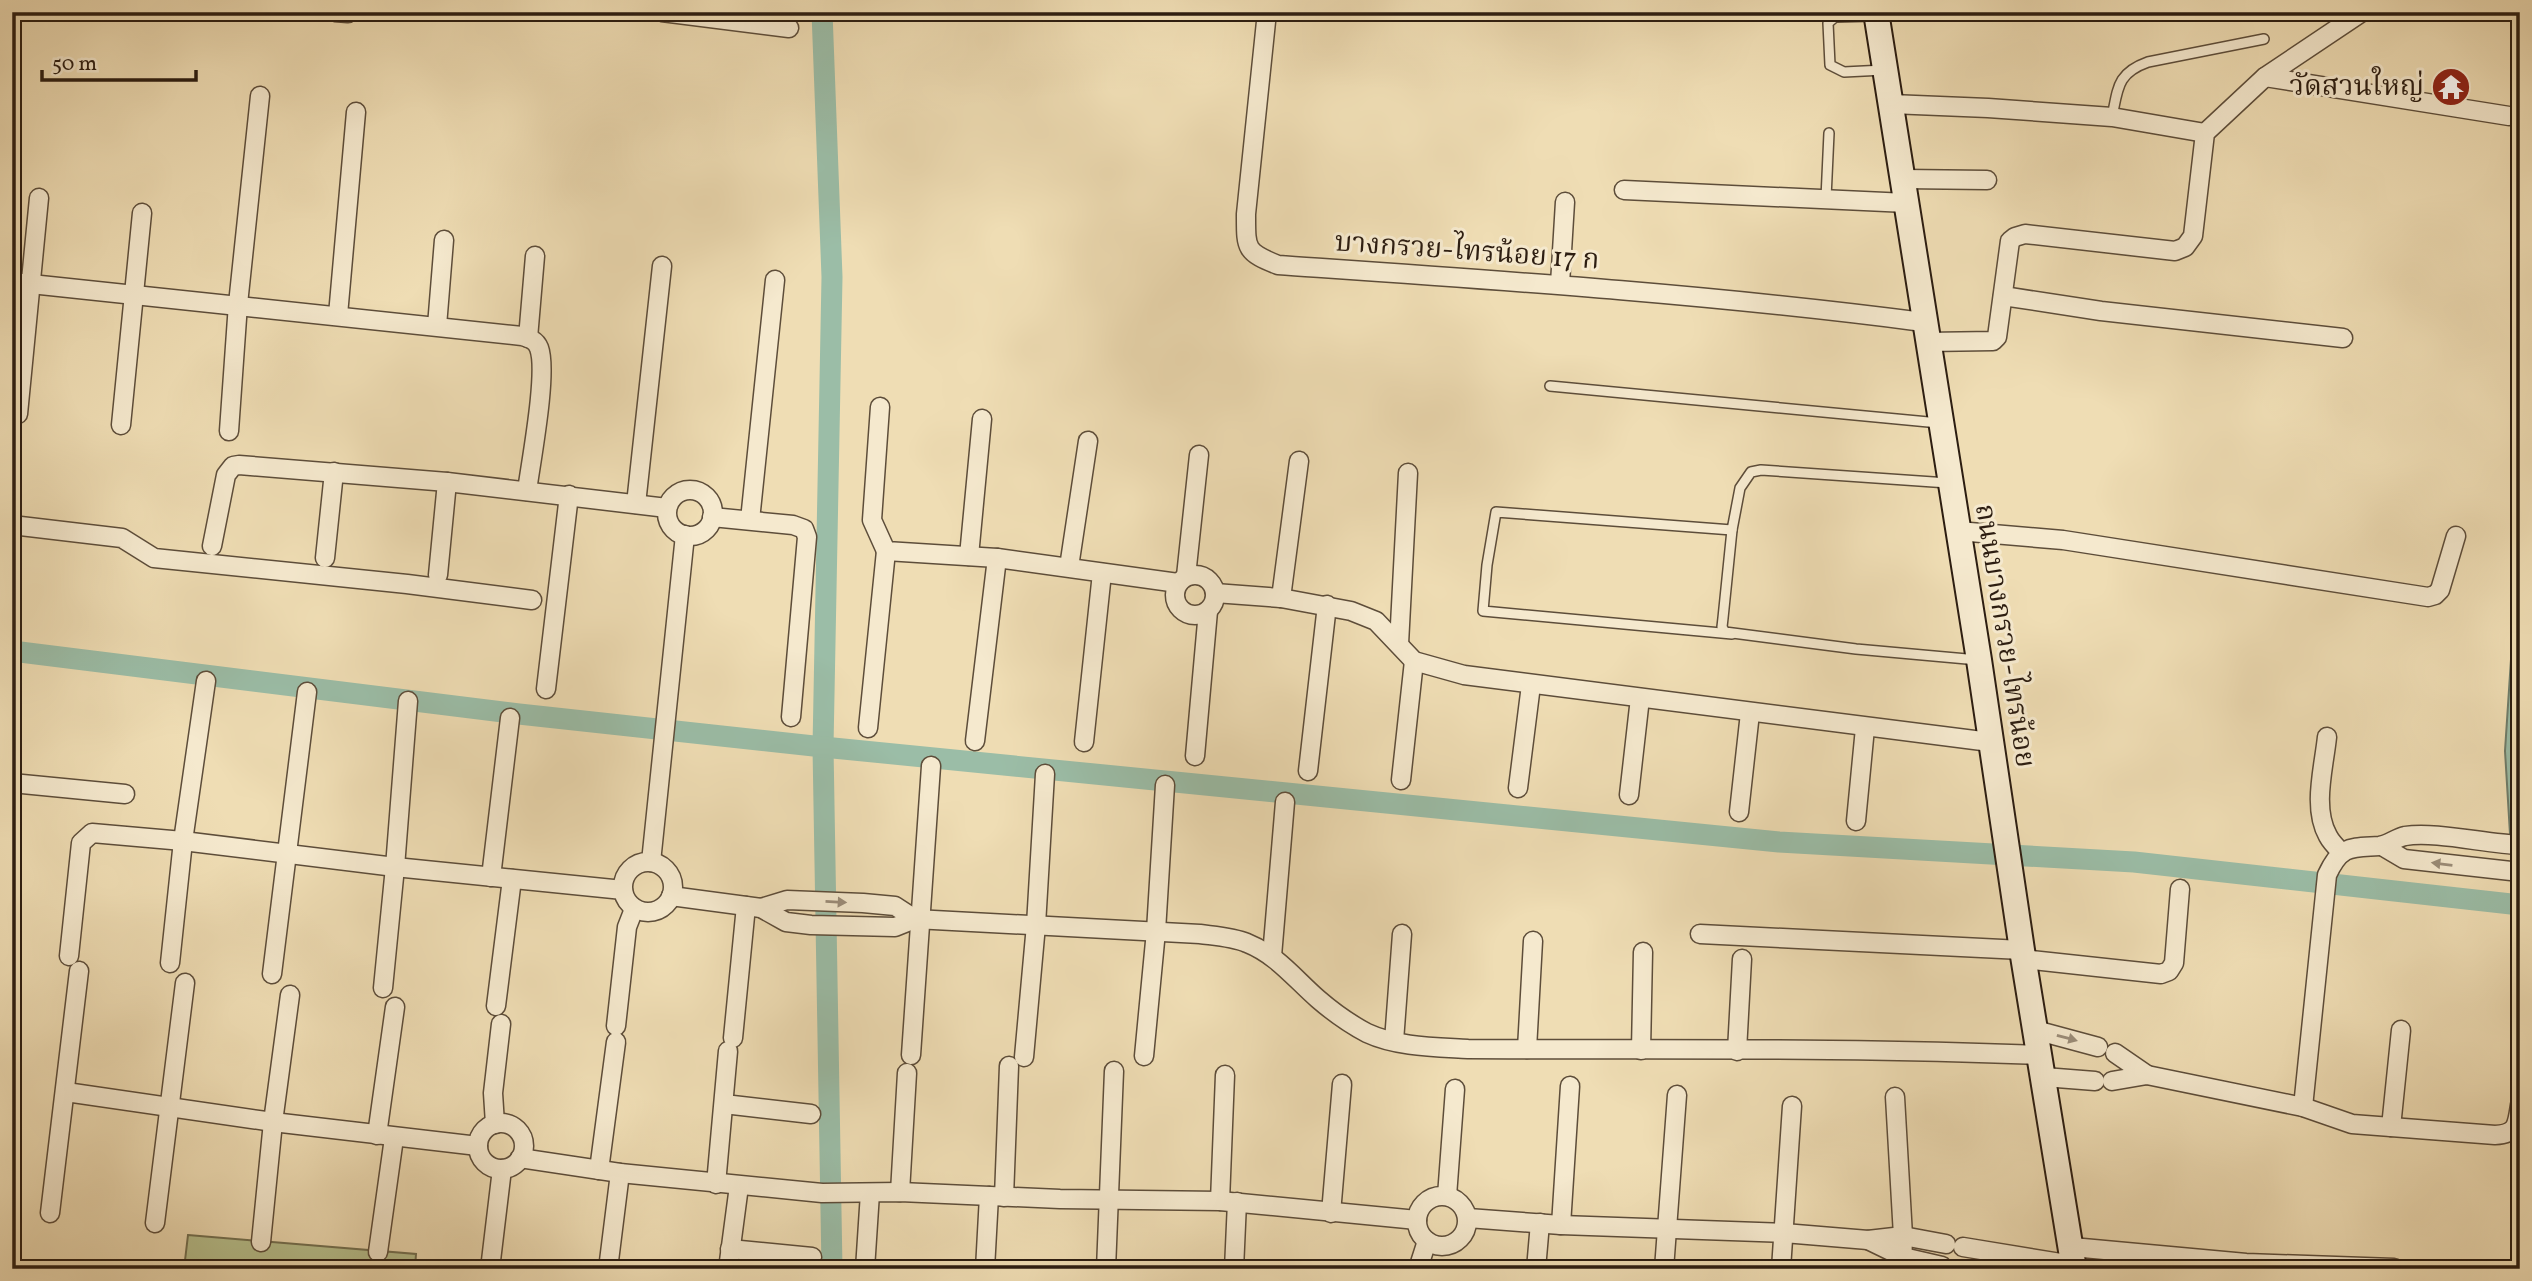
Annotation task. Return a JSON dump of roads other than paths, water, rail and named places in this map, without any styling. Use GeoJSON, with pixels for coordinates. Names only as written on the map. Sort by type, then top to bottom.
{"type":"FeatureCollection","features":[{"type":"Feature","properties":{"kind":"main road","name":"ถนนบางกรวย-ไทรน้อย"},"geometry":{"type":"LineString","coordinates":[[1876,14],[1979,660],[2022,954],[2073,1260]]}},
{"type":"Feature","properties":{"kind":"street"},"geometry":{"type":"LineString","coordinates":[[335,12],[348,13]]}},
{"type":"Feature","properties":{"kind":"street"},"geometry":{"type":"LineString","coordinates":[[662,12],[707,15],[789,28]]}},
{"type":"Feature","properties":{"kind":"street","name":"บางกรวย-ไทรน้อย 17 ก"},"geometry":{"type":"LineString","coordinates":[[1267,12],[1245,214],[1246,243],[1257,257],[1279,265],[1560,284],[1844,312],[1925,332],[1993,341],[1999,332],[2010,241],[2015,237],[2025,234],[2175,251],[2182,249],[2193,236],[2205,133]]}},
{"type":"Feature","properties":{"kind":"street"},"geometry":{"type":"LineString","coordinates":[[1891,104],[2112,117],[2205,133],[2265,77],[2362,12]]}},
{"type":"Feature","properties":{"kind":"street"},"geometry":{"type":"LineString","coordinates":[[2265,77],[2509,116]]}},
{"type":"Feature","properties":{"kind":"street"},"geometry":{"type":"LineString","coordinates":[[229,431],[238,304],[260,96]]}},
{"type":"Feature","properties":{"kind":"street"},"geometry":{"type":"LineString","coordinates":[[338,315],[356,113]]}},
{"type":"Feature","properties":{"kind":"street"},"geometry":{"type":"LineString","coordinates":[[1624,190],[1826,198],[1987,180]]}},
{"type":"Feature","properties":{"kind":"street"},"geometry":{"type":"LineString","coordinates":[[18,414],[39,198]]}},
{"type":"Feature","properties":{"kind":"street"},"geometry":{"type":"LineString","coordinates":[[1560,284],[1565,202]]}},
{"type":"Feature","properties":{"kind":"street"},"geometry":{"type":"LineString","coordinates":[[121,425],[142,213]]}},
{"type":"Feature","properties":{"kind":"street"},"geometry":{"type":"LineString","coordinates":[[438,326],[444,240]]}},
{"type":"Feature","properties":{"kind":"street"},"geometry":{"type":"LineString","coordinates":[[528,338],[535,256]]}},
{"type":"Feature","properties":{"kind":"street"},"geometry":{"type":"LineString","coordinates":[[636,504],[662,266]]}},
{"type":"Feature","properties":{"kind":"street"},"geometry":{"type":"LineString","coordinates":[[750,520],[775,280]]}},
{"type":"Feature","properties":{"kind":"street"},"geometry":{"type":"LineString","coordinates":[[12,282],[438,326],[534,340],[539,347],[542,369],[527,491]]}},
{"type":"Feature","properties":{"kind":"street"},"geometry":{"type":"LineString","coordinates":[[2003,296],[2101,311],[2343,338]]}},
{"type":"Feature","properties":{"kind":"street"},"geometry":{"type":"LineString","coordinates":[[868,728],[886,551],[872,520],[880,407]]}},
{"type":"Feature","properties":{"kind":"street"},"geometry":{"type":"LineString","coordinates":[[969,556],[982,419]]}},
{"type":"Feature","properties":{"kind":"street"},"geometry":{"type":"LineString","coordinates":[[1069,567],[1088,441]]}},
{"type":"Feature","properties":{"kind":"street"},"geometry":{"type":"LineString","coordinates":[[886,551],[997,558],[1102,573],[1182,579],[1196,574],[1205,577],[1212,584],[1215,593],[1214,603],[1208,611],[1199,615],[1189,615],[1180,610],[1174,592],[1182,579],[1199,455]]}},
{"type":"Feature","properties":{"kind":"street"},"geometry":{"type":"LineString","coordinates":[[1281,598],[1299,461]]}},
{"type":"Feature","properties":{"kind":"street"},"geometry":{"type":"LineString","coordinates":[[212,545],[226,475],[233,467],[244,465],[447,482],[667,508]]}},
{"type":"Feature","properties":{"kind":"street"},"geometry":{"type":"LineString","coordinates":[[325,558],[334,472]]}},
{"type":"Feature","properties":{"kind":"street"},"geometry":{"type":"LineString","coordinates":[[1399,645],[1408,473]]}},
{"type":"Feature","properties":{"kind":"street"},"geometry":{"type":"LineString","coordinates":[[438,575],[447,482]]}},
{"type":"Feature","properties":{"kind":"street"},"geometry":{"type":"LineString","coordinates":[[694,490],[708,500],[712,517],[702,531],[685,535],[671,525],[667,508],[677,494],[694,490]]}},
{"type":"Feature","properties":{"kind":"street"},"geometry":{"type":"LineString","coordinates":[[546,689],[569,495]]}},
{"type":"Feature","properties":{"kind":"street"},"geometry":{"type":"LineString","coordinates":[[712,517],[801,526],[807,537],[791,717]]}},
{"type":"Feature","properties":{"kind":"street"},"geometry":{"type":"LineString","coordinates":[[12,525],[122,538],[154,558],[532,600]]}},
{"type":"Feature","properties":{"kind":"street"},"geometry":{"type":"LineString","coordinates":[[1958,531],[2063,540],[2428,597],[2440,590],[2456,536]]}},
{"type":"Feature","properties":{"kind":"street"},"geometry":{"type":"LineString","coordinates":[[651,862],[685,535]]}},
{"type":"Feature","properties":{"kind":"street"},"geometry":{"type":"LineString","coordinates":[[975,741],[997,558]]}},
{"type":"Feature","properties":{"kind":"street"},"geometry":{"type":"LineString","coordinates":[[1084,742],[1102,573]]}},
{"type":"Feature","properties":{"kind":"street"},"geometry":{"type":"LineString","coordinates":[[1215,593],[1281,598],[1327,606],[1376,621],[1414,661],[1464,675],[1990,742]]}},
{"type":"Feature","properties":{"kind":"street"},"geometry":{"type":"LineString","coordinates":[[1308,771],[1327,606]]}},
{"type":"Feature","properties":{"kind":"street"},"geometry":{"type":"LineString","coordinates":[[1195,756],[1208,611]]}},
{"type":"Feature","properties":{"kind":"street"},"geometry":{"type":"LineString","coordinates":[[1401,780],[1414,661]]}},
{"type":"Feature","properties":{"kind":"street"},"geometry":{"type":"LineString","coordinates":[[170,963],[183,841],[206,681]]}},
{"type":"Feature","properties":{"kind":"street"},"geometry":{"type":"LineString","coordinates":[[1518,789],[1531,685]]}},
{"type":"Feature","properties":{"kind":"street"},"geometry":{"type":"LineString","coordinates":[[272,974],[307,692]]}},
{"type":"Feature","properties":{"kind":"street"},"geometry":{"type":"LineString","coordinates":[[1629,795],[1640,698]]}},
{"type":"Feature","properties":{"kind":"street"},"geometry":{"type":"LineString","coordinates":[[383,988],[408,701]]}},
{"type":"Feature","properties":{"kind":"street"},"geometry":{"type":"LineString","coordinates":[[1738,812],[1750,713]]}},
{"type":"Feature","properties":{"kind":"street"},"geometry":{"type":"LineString","coordinates":[[491,877],[510,718]]}},
{"type":"Feature","properties":{"kind":"street"},"geometry":{"type":"LineString","coordinates":[[1856,821],[1865,728]]}},
{"type":"Feature","properties":{"kind":"street"},"geometry":{"type":"LineString","coordinates":[[2328,737],[2320,801],[2322,822],[2328,838],[2342,853]]}},
{"type":"Feature","properties":{"kind":"street"},"geometry":{"type":"LineString","coordinates":[[900,1192],[931,765]]}},
{"type":"Feature","properties":{"kind":"street"},"geometry":{"type":"LineString","coordinates":[[985,1269],[1036,925],[1045,774]]}},
{"type":"Feature","properties":{"kind":"street"},"geometry":{"type":"LineString","coordinates":[[12,783],[125,794]]}},
{"type":"Feature","properties":{"kind":"street"},"geometry":{"type":"LineString","coordinates":[[1144,1056],[1156,931],[1165,785]]}},
{"type":"Feature","properties":{"kind":"street"},"geometry":{"type":"LineString","coordinates":[[1272,956],[1285,803]]}},
{"type":"Feature","properties":{"kind":"street"},"geometry":{"type":"LineString","coordinates":[[69,956],[83,839],[92,833],[622,890]]}},
{"type":"Feature","properties":{"kind":"street"},"geometry":{"type":"LineString","coordinates":[[2303,1107],[2327,884],[2334,860],[2360,845],[2382,846],[2404,836],[2512,845]]}},
{"type":"Feature","properties":{"kind":"street"},"geometry":{"type":"LineString","coordinates":[[2382,846],[2404,859],[2512,871]]}},
{"type":"Feature","properties":{"kind":"street"},"geometry":{"type":"LineString","coordinates":[[643,862],[658,864],[669,874],[673,889],[671,896],[656,912],[634,909],[628,904],[622,890],[630,869],[643,862]]}},
{"type":"Feature","properties":{"kind":"street"},"geometry":{"type":"LineString","coordinates":[[495,1124],[493,1093],[498,1015],[512,879]]}},
{"type":"Feature","properties":{"kind":"street"},"geometry":{"type":"LineString","coordinates":[[1700,934],[2022,954],[2161,974],[2169,971],[2174,963],[2180,888]]}},
{"type":"Feature","properties":{"kind":"street"},"geometry":{"type":"LineString","coordinates":[[671,896],[754,907],[786,922],[811,925],[895,927],[918,919],[1200,934],[1246,942],[1272,956],[1339,1016],[1368,1033],[1394,1041],[1468,1049],[1893,1049],[2042,1066],[2104,1081],[2147,1075],[2303,1107],[2352,1124],[2507,1135],[2518,1121],[2520,1105]]}},
{"type":"Feature","properties":{"kind":"street"},"geometry":{"type":"LineString","coordinates":[[754,907],[787,900],[863,903],[895,906],[918,919]]}},
{"type":"Feature","properties":{"kind":"street"},"geometry":{"type":"LineString","coordinates":[[716,1184],[731,1044],[754,907]]}},
{"type":"Feature","properties":{"kind":"street"},"geometry":{"type":"LineString","coordinates":[[599,1170],[617,1034],[626,927],[634,909]]}},
{"type":"Feature","properties":{"kind":"street"},"geometry":{"type":"LineString","coordinates":[[1394,1041],[1402,934]]}},
{"type":"Feature","properties":{"kind":"street"},"geometry":{"type":"LineString","coordinates":[[1527,1049],[1533,941]]}},
{"type":"Feature","properties":{"kind":"street"},"geometry":{"type":"LineString","coordinates":[[1641,1050],[1643,952]]}},
{"type":"Feature","properties":{"kind":"street"},"geometry":{"type":"LineString","coordinates":[[1737,1051],[1742,960]]}},
{"type":"Feature","properties":{"kind":"street"},"geometry":{"type":"LineString","coordinates":[[50,1213],[79,971]]}},
{"type":"Feature","properties":{"kind":"street"},"geometry":{"type":"LineString","coordinates":[[155,1223],[185,984]]}},
{"type":"Feature","properties":{"kind":"street"},"geometry":{"type":"LineString","coordinates":[[261,1242],[290,995]]}},
{"type":"Feature","properties":{"kind":"street"},"geometry":{"type":"LineString","coordinates":[[378,1252],[395,1007]]}},
{"type":"Feature","properties":{"kind":"street"},"geometry":{"type":"LineString","coordinates":[[2035,1030],[2107,1050],[2147,1075]]}},
{"type":"Feature","properties":{"kind":"street"},"geometry":{"type":"LineString","coordinates":[[2391,1127],[2401,1030]]}},
{"type":"Feature","properties":{"kind":"street"},"geometry":{"type":"LineString","coordinates":[[1106,1269],[1114,1071]]}},
{"type":"Feature","properties":{"kind":"street"},"geometry":{"type":"LineString","coordinates":[[1225,1075],[1234,1269]]}},
{"type":"Feature","properties":{"kind":"street"},"geometry":{"type":"LineString","coordinates":[[1331,1213],[1342,1084]]}},
{"type":"Feature","properties":{"kind":"street"},"geometry":{"type":"LineString","coordinates":[[1561,1225],[1570,1086]]}},
{"type":"Feature","properties":{"kind":"street"},"geometry":{"type":"LineString","coordinates":[[1447,1196],[1455,1089]]}},
{"type":"Feature","properties":{"kind":"street"},"geometry":{"type":"LineString","coordinates":[[66,1092],[273,1122],[478,1146]]}},
{"type":"Feature","properties":{"kind":"street"},"geometry":{"type":"LineString","coordinates":[[1664,1269],[1677,1095]]}},
{"type":"Feature","properties":{"kind":"street"},"geometry":{"type":"LineString","coordinates":[[1895,1097],[1903,1236],[1902,1263]]}},
{"type":"Feature","properties":{"kind":"street"},"geometry":{"type":"LineString","coordinates":[[724,1104],[811,1114]]}},
{"type":"Feature","properties":{"kind":"street"},"geometry":{"type":"LineString","coordinates":[[1781,1269],[1792,1105]]}},
{"type":"Feature","properties":{"kind":"street"},"geometry":{"type":"LineString","coordinates":[[495,1124],[510,1125],[523,1143],[520,1158],[515,1164],[502,1169],[495,1169],[482,1161],[478,1146],[481,1135],[495,1124]]}},
{"type":"Feature","properties":{"kind":"street"},"geometry":{"type":"LineString","coordinates":[[520,1158],[620,1173],[822,1193],[900,1192],[1229,1202],[1417,1220]]}},
{"type":"Feature","properties":{"kind":"street"},"geometry":{"type":"LineString","coordinates":[[490,1269],[502,1169]]}},
{"type":"Feature","properties":{"kind":"street"},"geometry":{"type":"LineString","coordinates":[[608,1269],[620,1173]]}},
{"type":"Feature","properties":{"kind":"street"},"geometry":{"type":"LineString","coordinates":[[728,1269],[739,1186]]}},
{"type":"Feature","properties":{"kind":"street"},"geometry":{"type":"LineString","coordinates":[[865,1269],[870,1193]]}},
{"type":"Feature","properties":{"kind":"street"},"geometry":{"type":"LineString","coordinates":[[1436,1196],[1447,1196],[1457,1200],[1464,1208],[1468,1218],[1466,1230],[1460,1240],[1438,1246],[1427,1241],[1420,1232],[1417,1220],[1427,1201],[1436,1196]]}},
{"type":"Feature","properties":{"kind":"street"},"geometry":{"type":"LineString","coordinates":[[1468,1218],[1561,1225],[1784,1233],[1868,1240],[1903,1236],[2073,1260],[2394,1268]]}},
{"type":"Feature","properties":{"kind":"street"},"geometry":{"type":"LineString","coordinates":[[1536,1269],[1540,1223]]}},
{"type":"Feature","properties":{"kind":"street"},"geometry":{"type":"LineString","coordinates":[[1868,1240],[1902,1263],[1942,1266]]}},
{"type":"Feature","properties":{"kind":"street"},"geometry":{"type":"LineString","coordinates":[[1418,1269],[1427,1241]]}},
{"type":"Feature","properties":{"kind":"street"},"geometry":{"type":"LineString","coordinates":[[730,1249],[813,1257]]}},
{"type":"Feature","properties":{"kind":"lane"},"geometry":{"type":"LineString","coordinates":[[1876,14],[1835,17],[1828,23],[1830,65],[1844,72],[1886,70]]}},
{"type":"Feature","properties":{"kind":"lane"},"geometry":{"type":"LineString","coordinates":[[2112,117],[2118,87],[2123,76],[2132,68],[2148,62],[2264,39]]}},
{"type":"Feature","properties":{"kind":"lane"},"geometry":{"type":"LineString","coordinates":[[1826,198],[1829,133]]}},
{"type":"Feature","properties":{"kind":"lane"},"geometry":{"type":"LineString","coordinates":[[1550,386],[1940,423]]}},
{"type":"Feature","properties":{"kind":"lane"},"geometry":{"type":"LineString","coordinates":[[1732,634],[1725,632],[1722,627],[1732,530],[1740,488],[1751,472],[1950,483]]}},
{"type":"Feature","properties":{"kind":"lane"},"geometry":{"type":"LineString","coordinates":[[1732,530],[1496,512],[1483,611],[1979,660]]}},
{"type":"Feature","properties":{"kind":"water"},"geometry":{"type":"Polygon","coordinates":[[[2520,522],[2520,928],[2514,900],[2505,751],[2520,522]]]}},
{"type":"Feature","properties":{"kind":"waterway"},"geometry":{"type":"LineString","coordinates":[[822,12],[832,277],[823,747],[832,1269]]}},
{"type":"Feature","properties":{"kind":"waterway"},"geometry":{"type":"LineString","coordinates":[[12,651],[519,714],[823,747],[1779,842],[2134,862],[2520,905]]}},
{"type":"Feature","properties":{"kind":"place","name":"วัดสวนใหญ่"},"geometry":{"type":"Point","coordinates":[2451,87]}}]}
